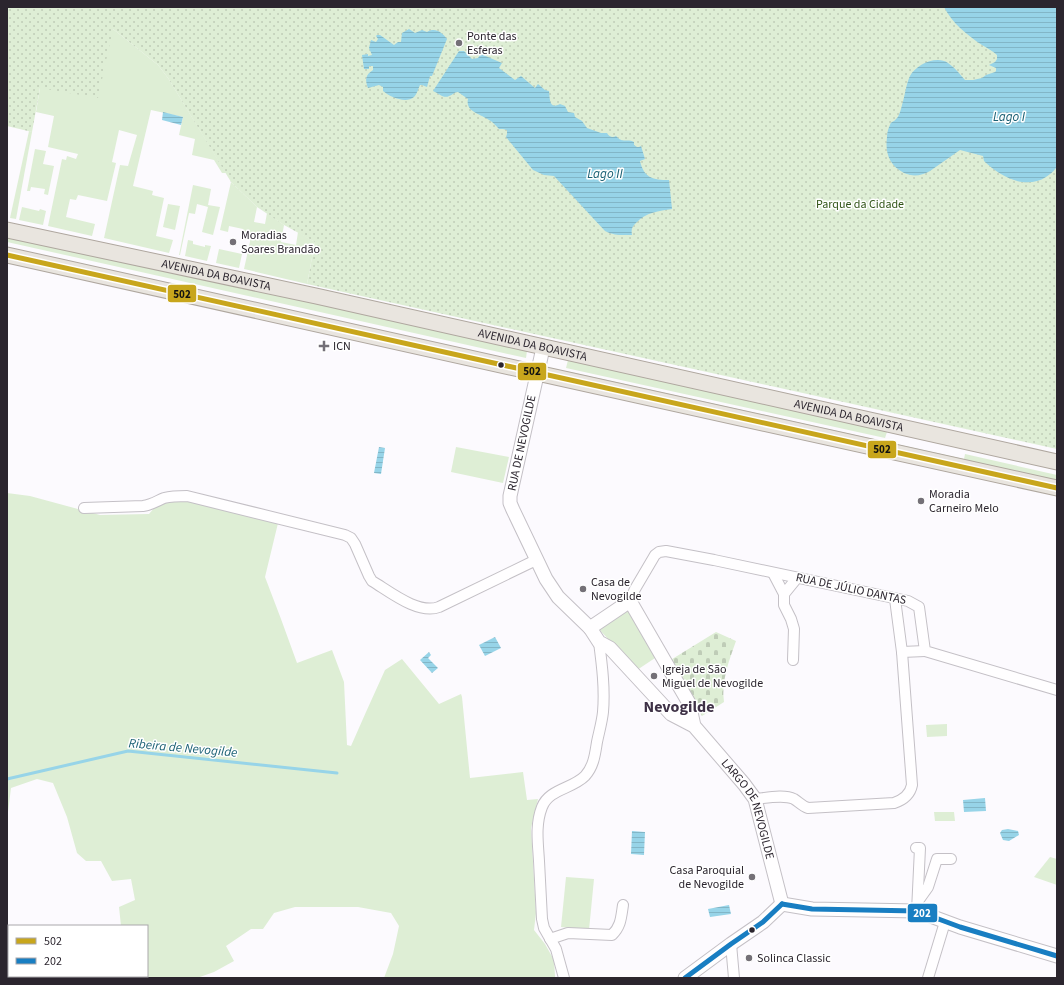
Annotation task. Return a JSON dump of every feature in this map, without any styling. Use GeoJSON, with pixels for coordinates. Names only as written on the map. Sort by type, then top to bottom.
{"type":"FeatureCollection","features":[{"type":"Feature","properties":{"kind":"main road","name":"AVENIDA DA BOAVISTA"},"geometry":{"type":"LineString","coordinates":[[7,230],[311,295],[1057,462]]}},
{"type":"Feature","properties":{"kind":"main road","name":"AVENIDA DA BOAVISTA"},"geometry":{"type":"LineString","coordinates":[[7,255],[537,374],[1057,488]]}},
{"type":"Feature","properties":{"kind":"street","name":"RUA DE NEVOGILDE"},"geometry":{"type":"LineString","coordinates":[[543,348],[510,496],[510,504],[546,579]]}},
{"type":"Feature","properties":{"kind":"street"},"geometry":{"type":"LineString","coordinates":[[84,508],[143,506],[168,497],[182,496],[198,498],[345,535],[351,538],[355,544],[372,581],[412,605],[430,609],[439,607],[536,560]]}},
{"type":"Feature","properties":{"kind":"street","name":"RUA DE JÚLIO DANTAS"},"geometry":{"type":"LineString","coordinates":[[630,601],[635,589],[655,555],[659,552],[666,551],[908,601],[919,608],[925,651]]}},
{"type":"Feature","properties":{"kind":"street"},"geometry":{"type":"LineString","coordinates":[[773,572],[784,594],[784,605],[794,629],[793,660]]}},
{"type":"Feature","properties":{"kind":"street"},"geometry":{"type":"LineString","coordinates":[[784,594],[797,578]]}},
{"type":"Feature","properties":{"kind":"street","name":"LARGO DE NEVOGILDE"},"geometry":{"type":"LineString","coordinates":[[546,579],[558,597],[590,628],[599,642],[610,648],[671,714],[694,726],[755,799],[782,904]]}},
{"type":"Feature","properties":{"kind":"street"},"geometry":{"type":"LineString","coordinates":[[755,799],[786,797],[795,800],[802,806],[808,808],[894,803],[900,801],[911,791],[912,785],[902,652],[895,599]]}},
{"type":"Feature","properties":{"kind":"street"},"geometry":{"type":"LineString","coordinates":[[590,628],[630,601]]}},
{"type":"Feature","properties":{"kind":"street","name":"LARGO DE NEVOGILDE"},"geometry":{"type":"LineString","coordinates":[[630,601],[689,703],[694,726]]}},
{"type":"Feature","properties":{"kind":"street"},"geometry":{"type":"LineString","coordinates":[[564,978],[556,949],[544,928],[542,919],[537,826],[541,808],[545,800],[550,795],[585,776],[591,768],[594,760],[604,701],[599,642]]}},
{"type":"Feature","properties":{"kind":"street"},"geometry":{"type":"LineString","coordinates":[[902,652],[925,651],[1057,690]]}},
{"type":"Feature","properties":{"kind":"street"},"geometry":{"type":"LineString","coordinates":[[916,848],[920,848],[917,906]]}},
{"type":"Feature","properties":{"kind":"street"},"geometry":{"type":"LineString","coordinates":[[917,906],[928,887],[937,860],[951,859]]}},
{"type":"Feature","properties":{"kind":"street"},"geometry":{"type":"LineString","coordinates":[[685,978],[763,922],[782,904],[812,910],[917,906],[945,922],[1057,956]]}},
{"type":"Feature","properties":{"kind":"street"},"geometry":{"type":"LineString","coordinates":[[550,939],[568,933],[612,935],[618,929],[623,905]]}},
{"type":"Feature","properties":{"kind":"street"},"geometry":{"type":"LineString","coordinates":[[928,978],[945,922]]}},
{"type":"Feature","properties":{"kind":"street"},"geometry":{"type":"LineString","coordinates":[[731,944],[734,978]]}},
{"type":"Feature","properties":{"kind":"green space","name":"Parque da Cidade"},"geometry":{"type":"Polygon","coordinates":[[[7,7],[1057,7],[1057,449],[307,284],[315,242],[284,225],[257,207],[231,182],[168,78],[158,65],[113,29],[98,98],[40,88],[32,132],[7,126],[7,7]]]}},
{"type":"Feature","properties":{"kind":"green space"},"geometry":{"type":"Polygon","coordinates":[[[113,29],[158,65],[168,78],[226,173],[222,173],[214,160],[192,155],[195,139],[179,135],[183,117],[151,110],[133,186],[153,191],[152,195],[164,198],[156,236],[173,240],[169,253],[104,238],[120,165],[128,166],[137,135],[119,130],[112,162],[116,163],[107,201],[78,195],[76,200],[70,199],[66,217],[95,224],[92,236],[48,226],[62,159],[66,160],[67,156],[76,159],[78,154],[48,147],[54,116],[36,112],[40,88],[113,29]]]}},
{"type":"Feature","properties":{"kind":"green space"},"geometry":{"type":"Polygon","coordinates":[[[29,131],[32,132],[16,219],[10,218],[29,131]]]}},
{"type":"Feature","properties":{"kind":"green space"},"geometry":{"type":"Polygon","coordinates":[[[35,149],[46,151],[43,164],[54,166],[48,195],[44,194],[45,189],[31,187],[30,191],[27,191],[35,149]]]}},
{"type":"Feature","properties":{"kind":"green space"},"geometry":{"type":"Polygon","coordinates":[[[231,182],[257,207],[254,222],[265,224],[267,213],[284,225],[281,242],[296,245],[298,232],[315,242],[307,284],[244,269],[251,237],[242,235],[243,229],[229,226],[228,232],[220,230],[231,182]]]}},
{"type":"Feature","properties":{"kind":"green space"},"geometry":{"type":"Polygon","coordinates":[[[193,185],[211,189],[208,205],[220,207],[213,235],[202,232],[208,207],[197,204],[195,214],[189,213],[179,255],[193,185]]]}},
{"type":"Feature","properties":{"kind":"green space"},"geometry":{"type":"Polygon","coordinates":[[[168,204],[180,206],[175,230],[163,227],[168,204]]]}},
{"type":"Feature","properties":{"kind":"green space"},"geometry":{"type":"Polygon","coordinates":[[[22,207],[46,211],[43,225],[19,220],[22,207]]]}},
{"type":"Feature","properties":{"kind":"green space"},"geometry":{"type":"Polygon","coordinates":[[[7,235],[527,351],[526,358],[7,242],[7,235]]]}},
{"type":"Feature","properties":{"kind":"green space"},"geometry":{"type":"Polygon","coordinates":[[[188,240],[193,241],[193,244],[205,247],[205,245],[211,246],[207,261],[185,256],[188,240]]]}},
{"type":"Feature","properties":{"kind":"green space"},"geometry":{"type":"Polygon","coordinates":[[[219,249],[242,254],[239,268],[216,263],[219,249]]]}},
{"type":"Feature","properties":{"kind":"green space"},"geometry":{"type":"Polygon","coordinates":[[[568,360],[1057,468],[1057,470],[887,432],[885,438],[566,368],[568,360]]]}},
{"type":"Feature","properties":{"kind":"green space"},"geometry":{"type":"Polygon","coordinates":[[[566,371],[964,459],[965,454],[1057,475],[1057,482],[565,373],[566,371]]]}},
{"type":"Feature","properties":{"kind":"green space"},"geometry":{"type":"Polygon","coordinates":[[[456,447],[509,457],[503,483],[451,472],[456,447]]]}},
{"type":"Feature","properties":{"kind":"green space"},"geometry":{"type":"Polygon","coordinates":[[[7,493],[30,496],[100,515],[149,514],[155,507],[174,498],[279,519],[265,577],[297,663],[332,650],[344,682],[347,745],[351,746],[385,670],[402,659],[439,704],[461,694],[470,778],[523,772],[527,800],[538,799],[531,828],[536,913],[534,930],[545,944],[554,960],[555,978],[384,978],[393,954],[399,926],[391,913],[358,907],[295,907],[274,913],[263,929],[251,929],[226,946],[234,961],[214,972],[197,978],[123,978],[148,977],[148,925],[121,925],[119,907],[135,900],[131,879],[112,881],[101,861],[86,861],[77,853],[67,817],[53,783],[37,779],[11,788],[7,820],[7,493]]]}},
{"type":"Feature","properties":{"kind":"green space"},"geometry":{"type":"Polygon","coordinates":[[[628,605],[658,656],[637,670],[596,626],[628,605]]]}},
{"type":"Feature","properties":{"kind":"green space"},"geometry":{"type":"Polygon","coordinates":[[[716,632],[736,641],[728,664],[725,679],[723,694],[724,702],[702,716],[669,661],[716,632]]]}},
{"type":"Feature","properties":{"kind":"green space"},"geometry":{"type":"Polygon","coordinates":[[[947,724],[947,736],[927,737],[926,725],[947,724]]]}},
{"type":"Feature","properties":{"kind":"green space"},"geometry":{"type":"Polygon","coordinates":[[[934,812],[954,812],[955,821],[935,821],[934,812]]]}},
{"type":"Feature","properties":{"kind":"green space"},"geometry":{"type":"Polygon","coordinates":[[[1050,857],[1057,859],[1057,885],[1034,877],[1050,857]]]}},
{"type":"Feature","properties":{"kind":"green space"},"geometry":{"type":"Polygon","coordinates":[[[566,877],[594,879],[589,930],[561,927],[566,877]]]}},
{"type":"Feature","properties":{"kind":"water","name":"Lago I"},"geometry":{"type":"Polygon","coordinates":[[[944,7],[1057,7],[1057,169],[1056,168],[1046,177],[1038,181],[1030,182],[1014,180],[1005,177],[990,167],[984,161],[983,156],[960,150],[930,171],[920,175],[904,173],[895,166],[889,158],[887,148],[888,131],[891,123],[899,115],[910,76],[917,68],[927,62],[938,60],[943,61],[952,66],[965,80],[982,78],[996,71],[996,68],[989,65],[995,62],[997,55],[965,33],[951,18],[944,7]]]}},
{"type":"Feature","properties":{"kind":"water"},"geometry":{"type":"Polygon","coordinates":[[[409,29],[415,33],[422,30],[427,32],[436,30],[441,32],[447,39],[432,76],[430,76],[427,87],[420,85],[414,97],[407,100],[398,99],[390,95],[383,91],[383,87],[379,85],[368,88],[366,78],[373,70],[373,66],[369,66],[369,69],[364,69],[362,55],[372,55],[369,48],[371,40],[376,42],[378,39],[376,36],[380,35],[394,45],[401,42],[402,33],[409,29]]]}},
{"type":"Feature","properties":{"kind":"water","name":"Lago II"},"geometry":{"type":"Polygon","coordinates":[[[459,51],[464,51],[472,59],[478,58],[481,54],[502,63],[499,68],[515,80],[521,76],[535,88],[538,84],[545,90],[549,91],[552,105],[554,106],[560,104],[565,106],[568,112],[574,113],[575,117],[582,121],[587,128],[601,133],[607,133],[611,137],[616,136],[621,140],[632,141],[637,147],[641,146],[645,159],[640,161],[644,171],[650,177],[669,180],[672,209],[662,210],[644,216],[633,227],[632,235],[615,234],[605,231],[554,176],[544,175],[533,170],[506,137],[507,130],[499,129],[493,123],[471,110],[468,99],[458,92],[445,97],[433,91],[459,51]]]}},
{"type":"Feature","properties":{"kind":"water"},"geometry":{"type":"Polygon","coordinates":[[[163,112],[183,117],[181,125],[162,120],[163,112]]]}},
{"type":"Feature","properties":{"kind":"water"},"geometry":{"type":"Polygon","coordinates":[[[379,447],[385,448],[381,474],[374,473],[379,447]]]}},
{"type":"Feature","properties":{"kind":"water"},"geometry":{"type":"Polygon","coordinates":[[[495,637],[501,648],[485,656],[479,645],[495,637]]]}},
{"type":"Feature","properties":{"kind":"water"},"geometry":{"type":"Polygon","coordinates":[[[429,652],[431,655],[428,658],[438,668],[432,673],[420,660],[429,652]]]}},
{"type":"Feature","properties":{"kind":"water"},"geometry":{"type":"Polygon","coordinates":[[[985,798],[986,811],[964,812],[963,800],[985,798]]]}},
{"type":"Feature","properties":{"kind":"water"},"geometry":{"type":"Polygon","coordinates":[[[1008,829],[1018,831],[1019,835],[1009,841],[1003,840],[1000,833],[1002,830],[1008,829]]]}},
{"type":"Feature","properties":{"kind":"water"},"geometry":{"type":"Polygon","coordinates":[[[632,831],[645,832],[644,855],[631,854],[632,831]]]}},
{"type":"Feature","properties":{"kind":"water"},"geometry":{"type":"Polygon","coordinates":[[[729,905],[731,914],[710,917],[708,909],[729,905]]]}},
{"type":"Feature","properties":{"kind":"waterway","name":"Ribeira de Nevogilde"},"geometry":{"type":"LineString","coordinates":[[7,779],[128,751],[337,773]]}},
{"type":"Feature","properties":{"kind":"transit line","name":"502"},"geometry":{"type":"LineString","coordinates":[[7,255],[1057,488]]}},
{"type":"Feature","properties":{"kind":"transit line","name":"202"},"geometry":{"type":"LineString","coordinates":[[782,904],[812,909],[917,911],[960,927],[1057,956]]}},
{"type":"Feature","properties":{"kind":"transit line","name":"202"},"geometry":{"type":"LineString","coordinates":[[685,978],[763,922],[782,904]]}},
{"type":"Feature","properties":{"kind":"place","name":"Ponte das Esferas"},"geometry":{"type":"Point","coordinates":[459,43]}},
{"type":"Feature","properties":{"kind":"place","name":"Moradias Soares Brandão"},"geometry":{"type":"Point","coordinates":[233,242]}},
{"type":"Feature","properties":{"kind":"place","name":"ICN"},"geometry":{"type":"Point","coordinates":[324,346]}},
{"type":"Feature","properties":{"kind":"place","name":"Moradia Carneiro Melo"},"geometry":{"type":"Point","coordinates":[921,501]}},
{"type":"Feature","properties":{"kind":"place","name":"Casa de Nevogilde"},"geometry":{"type":"Point","coordinates":[583,589]}},
{"type":"Feature","properties":{"kind":"place","name":"Igreja de São Miguel de Nevogilde"},"geometry":{"type":"Point","coordinates":[654,676]}},
{"type":"Feature","properties":{"kind":"place","name":"Casa Paroquial de Nevogilde"},"geometry":{"type":"Point","coordinates":[752,877]}},
{"type":"Feature","properties":{"kind":"place","name":"Solinca Classic"},"geometry":{"type":"Point","coordinates":[749,958]}},
{"type":"Feature","properties":{"kind":"district","name":"Nevogilde"},"geometry":{"type":"Point","coordinates":[679,707]}}]}
